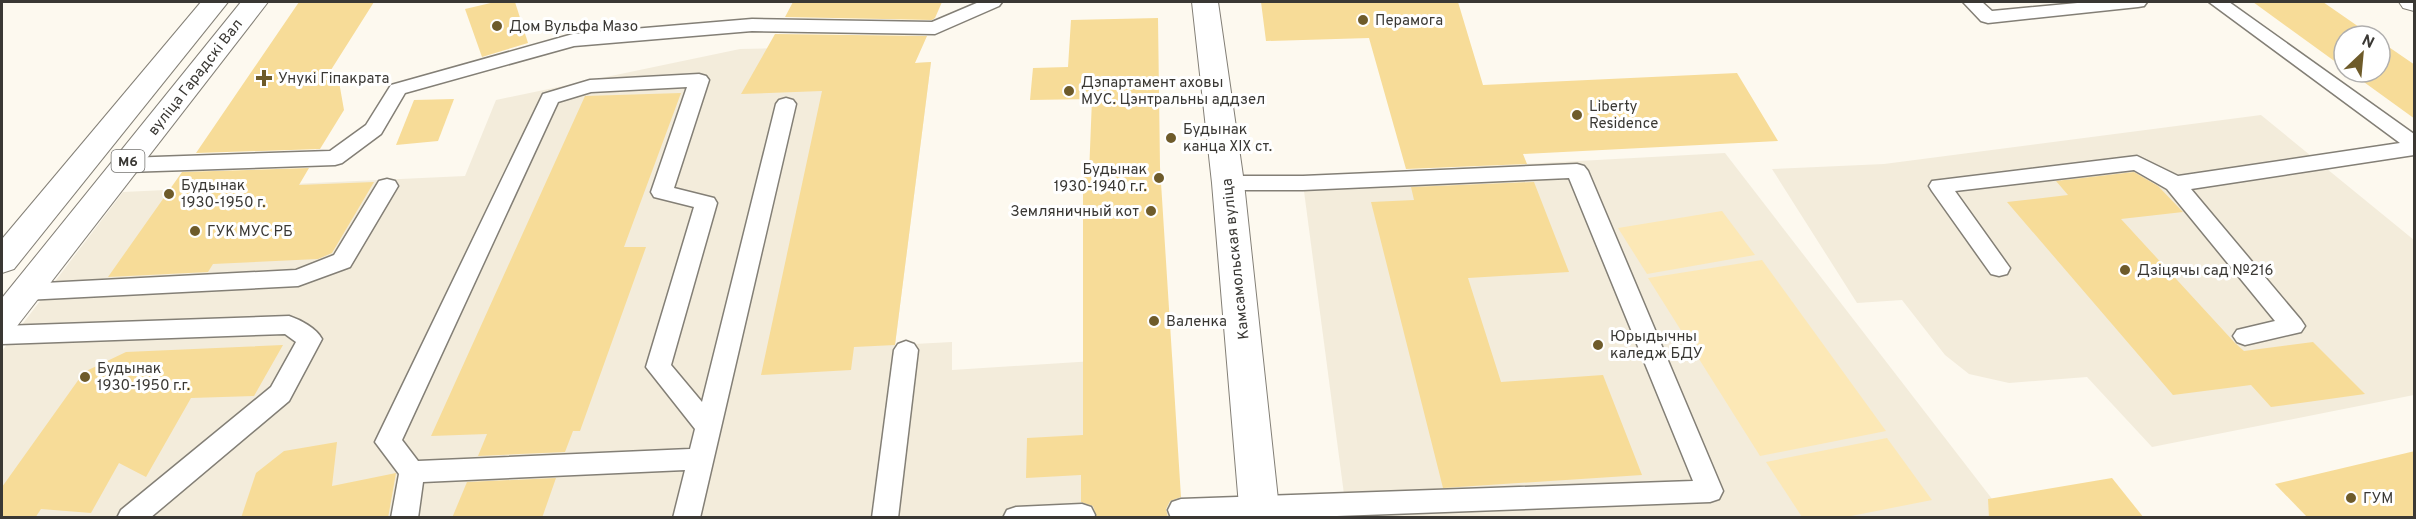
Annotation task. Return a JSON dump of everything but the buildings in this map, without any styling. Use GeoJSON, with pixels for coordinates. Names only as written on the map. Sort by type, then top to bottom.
{"type":"FeatureCollection","features":[{"type":"Feature","properties":{"kind":"main road","name":"вуліца Гарадскі Вал"},"geometry":{"type":"LineString","coordinates":[[2,261],[215,2]]}},
{"type":"Feature","properties":{"kind":"main road","name":"вуліца Гарадскі Вал"},"geometry":{"type":"LineString","coordinates":[[2,321],[255,2]]}},
{"type":"Feature","properties":{"kind":"main road","name":"Камсамольская вуліца"},"geometry":{"type":"LineString","coordinates":[[1204,2],[1228,183],[1260,512]]}},
{"type":"Feature","properties":{"kind":"lane"},"geometry":{"type":"LineString","coordinates":[[126,165],[335,158],[374,129],[398,89],[573,40],[752,26],[935,28],[993,2]]}},
{"type":"Feature","properties":{"kind":"lane"},"geometry":{"type":"LineString","coordinates":[[1972,2],[1988,17],[2138,2]]}},
{"type":"Feature","properties":{"kind":"lane"},"geometry":{"type":"LineString","coordinates":[[2218,2],[2415,146]]}},
{"type":"Feature","properties":{"kind":"lane"},"geometry":{"type":"LineString","coordinates":[[404,518],[412,472],[388,442],[550,98],[590,86],[699,80],[662,192],[706,203],[658,367],[708,428]]}},
{"type":"Feature","properties":{"kind":"lane"},"geometry":{"type":"LineString","coordinates":[[686,518],[786,104]]}},
{"type":"Feature","properties":{"kind":"lane"},"geometry":{"type":"LineString","coordinates":[[2175,184],[2415,146]]}},
{"type":"Feature","properties":{"kind":"lane"},"geometry":{"type":"LineString","coordinates":[[1999,268],[1940,186],[2137,163],[2175,184],[2293,326],[2245,336]]}},
{"type":"Feature","properties":{"kind":"lane"},"geometry":{"type":"LineString","coordinates":[[1181,510],[1260,512],[1710,491],[1577,171],[1303,183],[1228,183]]}},
{"type":"Feature","properties":{"kind":"lane"},"geometry":{"type":"LineString","coordinates":[[25,292],[298,278],[342,261],[387,186]]}},
{"type":"Feature","properties":{"kind":"lane"},"geometry":{"type":"LineString","coordinates":[[2,335],[289,325],[310,339],[280,394],[130,518]]}},
{"type":"Feature","properties":{"kind":"lane"},"geometry":{"type":"LineString","coordinates":[[885,518],[906,350]]}},
{"type":"Feature","properties":{"kind":"lane"},"geometry":{"type":"LineString","coordinates":[[412,472],[700,459]]}},
{"type":"Feature","properties":{"kind":"lane"},"geometry":{"type":"LineString","coordinates":[[1016,518],[1082,515]]}},
{"type":"Feature","properties":{"kind":"shaded area"},"geometry":{"type":"Polygon","coordinates":[[[902,46],[900,64],[931,62],[895,345],[952,342],[952,370],[1172,356],[1180,517],[2,517],[2,351],[123,192],[465,176],[496,100],[740,49],[902,46]]]}},
{"type":"Feature","properties":{"kind":"shaded area","name":"Дзіцячы сад №216"},"geometry":{"type":"Polygon","coordinates":[[[2261,115],[2414,240],[2414,395],[2152,447],[2087,377],[2009,383],[1969,374],[1945,355],[1902,300],[1857,303],[1772,169],[1884,164],[2261,115]]]}},
{"type":"Feature","properties":{"kind":"shaded area","name":"Юрыдычны каледж БДУ"},"geometry":{"type":"Polygon","coordinates":[[[1725,153],[2006,517],[1347,517],[1302,176],[1725,153]]]}},
{"type":"Feature","properties":{"kind":"shaded area"},"geometry":{"type":"Polygon","coordinates":[[[1722,211],[1755,255],[1647,274],[1618,228],[1722,211]]]}},
{"type":"Feature","properties":{"kind":"shaded area"},"geometry":{"type":"Polygon","coordinates":[[[1762,260],[1886,431],[1760,456],[1648,278],[1762,260]]]}},
{"type":"Feature","properties":{"kind":"shaded area"},"geometry":{"type":"Polygon","coordinates":[[[1887,438],[1932,500],[1846,517],[1802,517],[1766,462],[1887,438]]]}},
{"type":"Feature","properties":{"kind":"place","name":"Перамога"},"geometry":{"type":"Point","coordinates":[1363,20]}},
{"type":"Feature","properties":{"kind":"place","name":"Дом Вульфа Мазо"},"geometry":{"type":"Point","coordinates":[497,26]}},
{"type":"Feature","properties":{"kind":"place","name":"Унукі Гіпакрата"},"geometry":{"type":"Point","coordinates":[264,78]}},
{"type":"Feature","properties":{"kind":"place","name":"Дэпартамент аховы МУС. Цэнтральны аддзел"},"geometry":{"type":"Point","coordinates":[1069,91]}},
{"type":"Feature","properties":{"kind":"place","name":"Liberty Residence"},"geometry":{"type":"Point","coordinates":[1577,115]}},
{"type":"Feature","properties":{"kind":"place","name":"Будынак канца ХІХ ст."},"geometry":{"type":"Point","coordinates":[1171,138]}},
{"type":"Feature","properties":{"kind":"place","name":"Будынак 1930-1940 г.г."},"geometry":{"type":"Point","coordinates":[1159,178]}},
{"type":"Feature","properties":{"kind":"place","name":"Будынак 1930-1950 г."},"geometry":{"type":"Point","coordinates":[169,194]}},
{"type":"Feature","properties":{"kind":"place","name":"Земляничный кот"},"geometry":{"type":"Point","coordinates":[1151,211]}},
{"type":"Feature","properties":{"kind":"place","name":"ГУК МУС РБ"},"geometry":{"type":"Point","coordinates":[195,231]}},
{"type":"Feature","properties":{"kind":"place","name":"Дзіцячы сад №216"},"geometry":{"type":"Point","coordinates":[2125,270]}},
{"type":"Feature","properties":{"kind":"place","name":"Валенка"},"geometry":{"type":"Point","coordinates":[1154,321]}},
{"type":"Feature","properties":{"kind":"place","name":"Юрыдычны каледж БДУ"},"geometry":{"type":"Point","coordinates":[1598,345]}},
{"type":"Feature","properties":{"kind":"place","name":"Будынак 1930-1950 г.г."},"geometry":{"type":"Point","coordinates":[85,377]}},
{"type":"Feature","properties":{"kind":"place","name":"ГУМ"},"geometry":{"type":"Point","coordinates":[2351,498]}}]}
